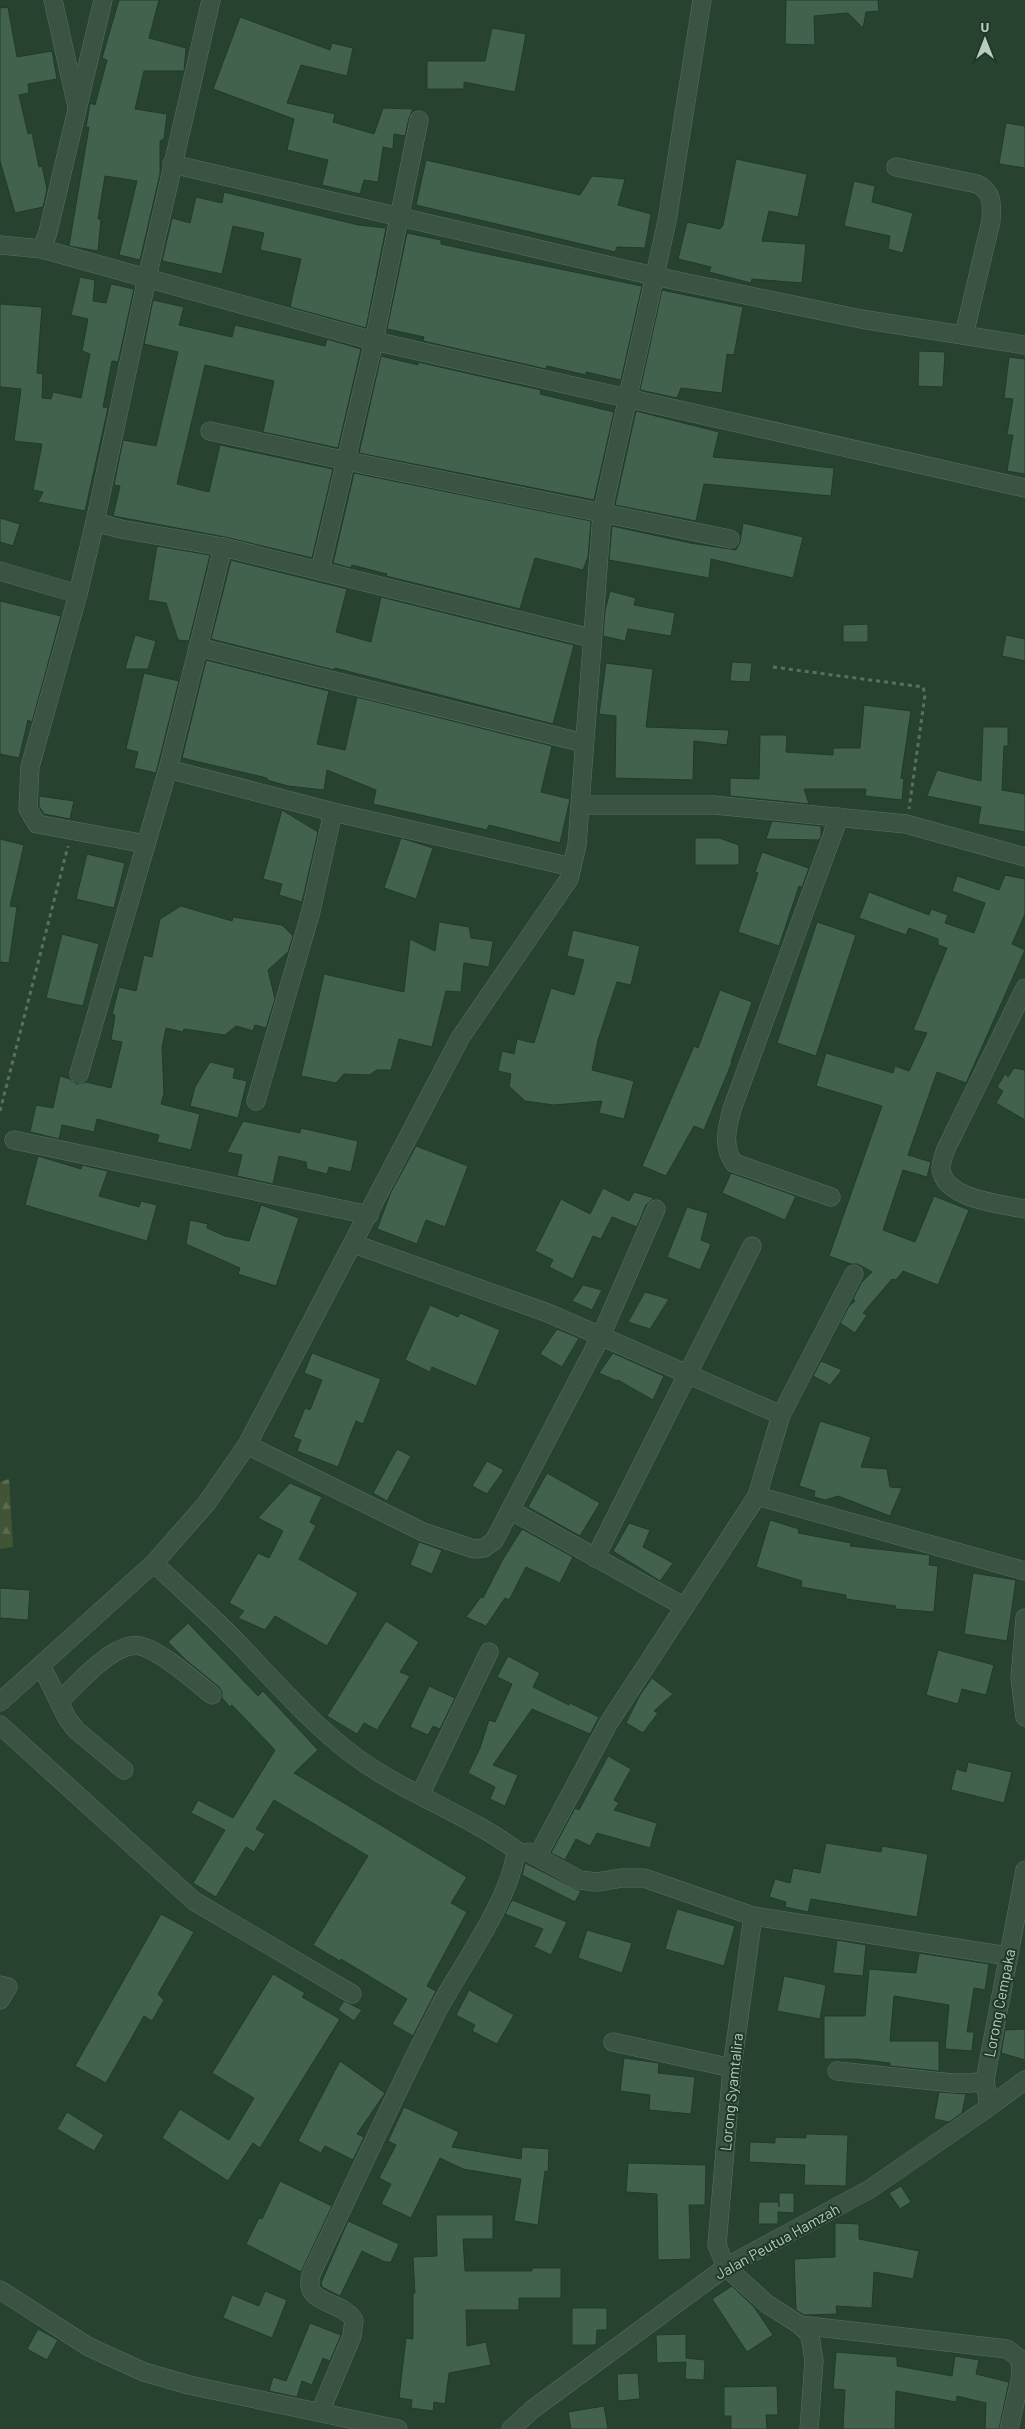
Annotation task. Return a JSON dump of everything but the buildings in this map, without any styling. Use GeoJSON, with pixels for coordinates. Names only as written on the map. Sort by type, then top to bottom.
{"type":"FeatureCollection","features":[{"type":"Feature","properties":{"kind":"street"},"geometry":{"type":"LineString","coordinates":[[54,0],[78,112]]}},
{"type":"Feature","properties":{"kind":"street"},"geometry":{"type":"LineString","coordinates":[[42,249],[78,112],[104,0]]}},
{"type":"Feature","properties":{"kind":"street"},"geometry":{"type":"LineString","coordinates":[[146,844],[37,824],[28,809],[30,767],[78,594],[95,522],[172,164],[210,0]]}},
{"type":"Feature","properties":{"kind":"street"},"geometry":{"type":"LineString","coordinates":[[0,1702],[42,1667],[154,1563],[206,1504],[246,1445],[354,1244],[460,1038],[569,879],[577,844],[591,638],[602,514],[667,221],[702,0]]}},
{"type":"Feature","properties":{"kind":"street"},"geometry":{"type":"LineString","coordinates":[[320,570],[374,341],[419,120]]}},
{"type":"Feature","properties":{"kind":"street"},"geometry":{"type":"LineString","coordinates":[[172,164],[654,276],[861,319],[1025,345]]}},
{"type":"Feature","properties":{"kind":"street"},"geometry":{"type":"LineString","coordinates":[[896,167],[977,184],[986,188],[990,194],[992,205],[991,221],[964,335]]}},
{"type":"Feature","properties":{"kind":"street"},"geometry":{"type":"LineString","coordinates":[[0,245],[42,249],[374,341],[1025,488]]}},
{"type":"Feature","properties":{"kind":"street"},"geometry":{"type":"LineString","coordinates":[[210,431],[602,514],[730,539]]}},
{"type":"Feature","properties":{"kind":"street"},"geometry":{"type":"LineString","coordinates":[[95,522],[121,529],[223,547],[591,638]]}},
{"type":"Feature","properties":{"kind":"street"},"geometry":{"type":"LineString","coordinates":[[79,1074],[168,769],[223,547]]}},
{"type":"Feature","properties":{"kind":"street"},"geometry":{"type":"LineString","coordinates":[[0,571],[78,594]]}},
{"type":"Feature","properties":{"kind":"street"},"geometry":{"type":"LineString","coordinates":[[198,647],[584,743]]}},
{"type":"Feature","properties":{"kind":"street"},"geometry":{"type":"LineString","coordinates":[[168,769],[333,812],[572,867]]}},
{"type":"Feature","properties":{"kind":"street"},"geometry":{"type":"LineString","coordinates":[[580,805],[714,805],[906,824],[1025,857]]}},
{"type":"Feature","properties":{"kind":"street"},"geometry":{"type":"LineString","coordinates":[[256,1101],[310,911],[333,812]]}},
{"type":"Feature","properties":{"kind":"street"},"geometry":{"type":"LineString","coordinates":[[831,1197],[734,1163],[728,1154],[726,1136],[732,1109],[838,817]]}},
{"type":"Feature","properties":{"kind":"street"},"geometry":{"type":"LineString","coordinates":[[1025,988],[946,1149],[941,1167],[944,1181],[959,1194],[1025,1209]]}},
{"type":"Feature","properties":{"kind":"street"},"geometry":{"type":"LineString","coordinates":[[14,1140],[369,1215]]}},
{"type":"Feature","properties":{"kind":"street"},"geometry":{"type":"LineString","coordinates":[[246,1445],[423,1532],[474,1549],[484,1548],[494,1540],[601,1336],[656,1209]]}},
{"type":"Feature","properties":{"kind":"street"},"geometry":{"type":"LineString","coordinates":[[354,1244],[548,1313],[781,1415]]}},
{"type":"Feature","properties":{"kind":"street"},"geometry":{"type":"LineString","coordinates":[[595,1558],[689,1375],[752,1246]]}},
{"type":"Feature","properties":{"kind":"street"},"geometry":{"type":"LineString","coordinates":[[538,1856],[608,1724],[757,1496],[781,1415],[854,1274]]}},
{"type":"Feature","properties":{"kind":"street"},"geometry":{"type":"LineString","coordinates":[[757,1496],[1025,1571]]}},
{"type":"Feature","properties":{"kind":"street"},"geometry":{"type":"LineString","coordinates":[[510,1510],[685,1607]]}},
{"type":"Feature","properties":{"kind":"street"},"geometry":{"type":"LineString","coordinates":[[154,1563],[238,1643],[281,1690],[325,1731],[369,1767],[468,1819],[516,1850],[538,1856],[580,1880],[597,1882],[622,1878],[644,1878],[753,1916],[1008,1956]]}},
{"type":"Feature","properties":{"kind":"street"},"geometry":{"type":"LineString","coordinates":[[1025,1618],[1020,1678],[1025,1717]]}},
{"type":"Feature","properties":{"kind":"street"},"geometry":{"type":"LineString","coordinates":[[60,1701],[109,1656],[122,1648],[139,1646],[177,1667],[212,1696]]}},
{"type":"Feature","properties":{"kind":"street"},"geometry":{"type":"LineString","coordinates":[[420,1795],[489,1652]]}},
{"type":"Feature","properties":{"kind":"street"},"geometry":{"type":"LineString","coordinates":[[42,1667],[67,1718],[76,1730],[124,1770]]}},
{"type":"Feature","properties":{"kind":"street"},"geometry":{"type":"LineString","coordinates":[[0,1725],[194,1901],[352,1994]]}},
{"type":"Feature","properties":{"kind":"street"},"geometry":{"type":"LineString","coordinates":[[320,2412],[352,2336],[354,2320],[344,2309],[311,2292],[309,2279],[440,2006],[501,1897],[513,1870],[516,1850]]}},
{"type":"Feature","properties":{"kind":"street","name":"Lorong Cempaka"},"geometry":{"type":"LineString","coordinates":[[990,2107],[985,2080],[1025,1870]]}},
{"type":"Feature","properties":{"kind":"street","name":"Lorong Syamtalira"},"geometry":{"type":"LineString","coordinates":[[726,2267],[717,2245],[732,2068],[753,1916]]}},
{"type":"Feature","properties":{"kind":"street"},"geometry":{"type":"LineString","coordinates":[[0,1985],[8,1987],[0,2000]]}},
{"type":"Feature","properties":{"kind":"street"},"geometry":{"type":"LineString","coordinates":[[613,2042],[732,2068]]}},
{"type":"Feature","properties":{"kind":"street"},"geometry":{"type":"LineString","coordinates":[[837,2071],[953,2083],[985,2080]]}},
{"type":"Feature","properties":{"kind":"street","name":"Jalan Peutua Hamzah"},"geometry":{"type":"LineString","coordinates":[[511,2429],[533,2409],[726,2267],[870,2189],[990,2107],[1025,2080]]}},
{"type":"Feature","properties":{"kind":"street"},"geometry":{"type":"LineString","coordinates":[[726,2267],[767,2304],[800,2325],[810,2335],[813,2348],[813,2391],[809,2429]]}},
{"type":"Feature","properties":{"kind":"street"},"geometry":{"type":"LineString","coordinates":[[0,2290],[89,2347],[144,2372],[189,2385],[398,2429]]}},
{"type":"Feature","properties":{"kind":"street"},"geometry":{"type":"LineString","coordinates":[[800,2325],[1007,2349],[1020,2359],[1021,2376],[1009,2429]]}},
{"type":"Feature","properties":{"kind":"path"},"geometry":{"type":"LineString","coordinates":[[773,667],[923,687],[925,695],[906,824]]}},
{"type":"Feature","properties":{"kind":"path"},"geometry":{"type":"LineString","coordinates":[[0,1111],[70,838]]}},
{"type":"Feature","properties":{"kind":"green space"},"geometry":{"type":"Polygon","coordinates":[[[9,1479],[13,1547],[0,1549],[0,1482],[9,1479]]]}}]}
